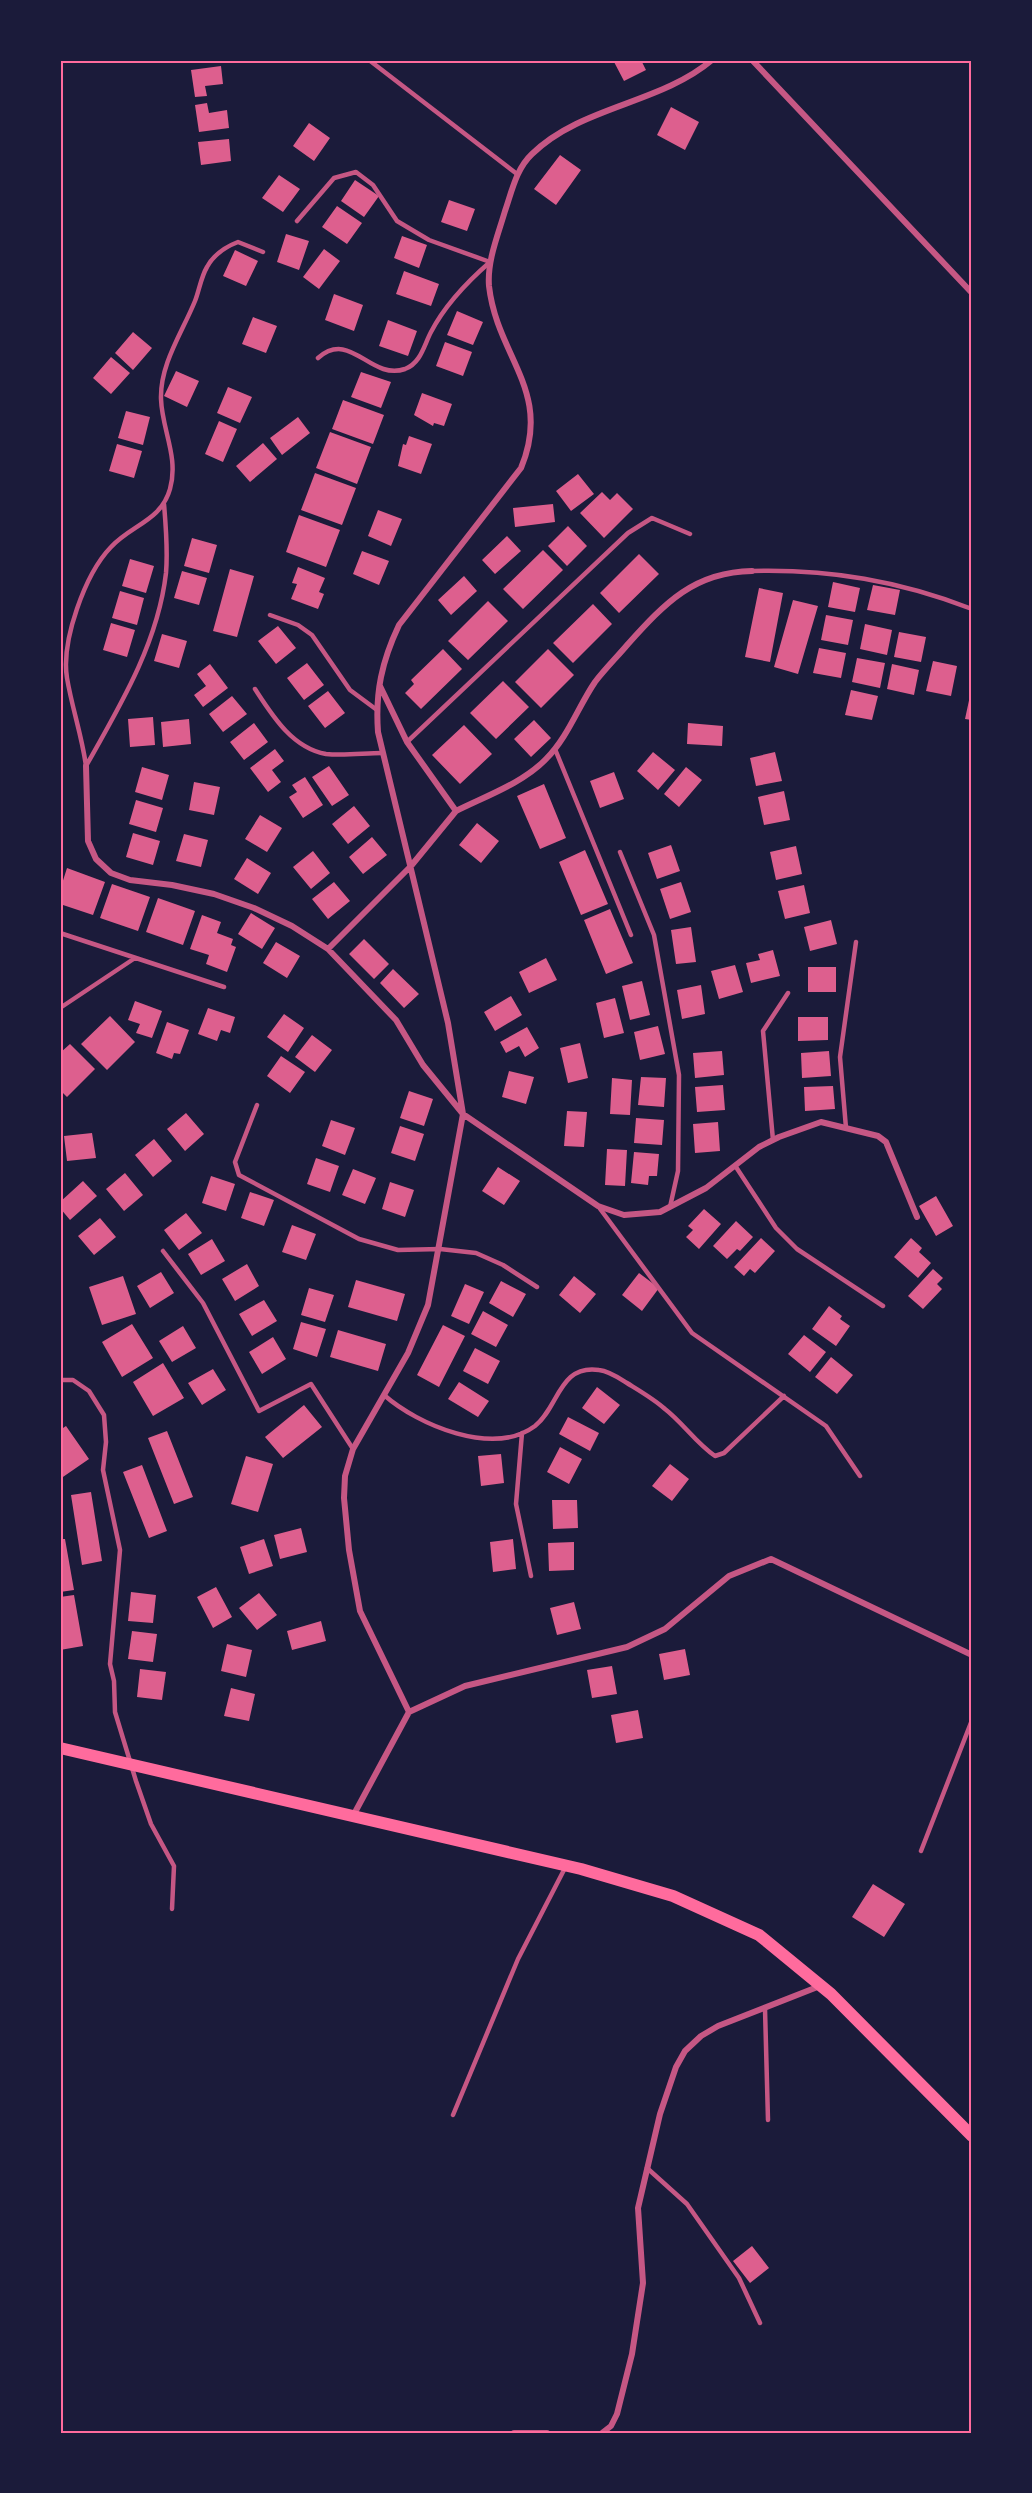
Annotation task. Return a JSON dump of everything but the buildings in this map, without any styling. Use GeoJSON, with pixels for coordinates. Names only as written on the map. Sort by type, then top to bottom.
{"type":"FeatureCollection","features":[{"type":"Feature","properties":{"kind":"main road"},"geometry":{"type":"LineString","coordinates":[[60,1748],[566,1866],[672,1896],[759,1935],[821,1986],[972,2135]]}},
{"type":"Feature","properties":{"kind":"street"},"geometry":{"type":"LineString","coordinates":[[409,1712],[360,1611],[349,1550],[344,1498],[345,1476],[353,1449],[418,1334],[428,1305],[463,1114],[448,1023],[382,753],[377,710],[378,683],[386,653],[399,625],[521,468],[530,447],[533,425],[530,403],[493,306],[489,284],[490,262],[517,174],[530,156],[555,136],[679,82],[712,60]]}},
{"type":"Feature","properties":{"kind":"street"},"geometry":{"type":"LineString","coordinates":[[752,60],[972,293]]}},
{"type":"Feature","properties":{"kind":"street"},"geometry":{"type":"LineString","coordinates":[[328,949],[411,866],[456,811],[520,778],[538,766],[555,749],[596,681],[679,593],[710,576],[728,572],[752,571]]}},
{"type":"Feature","properties":{"kind":"street"},"geometry":{"type":"LineString","coordinates":[[378,683],[407,742],[456,811]]}},
{"type":"Feature","properties":{"kind":"street"},"geometry":{"type":"LineString","coordinates":[[86,766],[88,841],[96,859],[111,873],[130,880],[172,885],[234,901],[292,926],[328,949],[396,1020],[423,1065],[463,1114],[598,1206],[624,1215],[660,1212],[706,1188],[773,1140],[821,1122],[878,1136],[886,1142],[917,1217]]}},
{"type":"Feature","properties":{"kind":"street"},"geometry":{"type":"LineString","coordinates":[[353,1816],[409,1712],[465,1686],[627,1647],[665,1629],[729,1576],[771,1559],[972,1655]]}},
{"type":"Feature","properties":{"kind":"street"},"geometry":{"type":"LineString","coordinates":[[602,2433],[611,2426],[617,2414],[632,2354],[643,2283],[638,2208],[660,2114],[675,2067],[685,2051],[701,2036],[718,2026],[821,1986]]}},
{"type":"Feature","properties":{"kind":"street"},"geometry":{"type":"LineString","coordinates":[[514,2433],[547,2433]]}},
{"type":"Feature","properties":{"kind":"lane"},"geometry":{"type":"LineString","coordinates":[[369,60],[517,174]]}},
{"type":"Feature","properties":{"kind":"lane"},"geometry":{"type":"LineString","coordinates":[[297,221],[334,178],[356,172],[373,185],[397,221],[429,240],[490,262],[442,312],[421,355],[408,368],[395,371],[381,370],[347,349],[327,351],[318,358]]}},
{"type":"Feature","properties":{"kind":"lane"},"geometry":{"type":"LineString","coordinates":[[86,766],[66,676],[69,635],[98,564],[111,546],[153,518],[164,504],[171,487],[173,461],[161,398],[167,363],[196,300],[207,267],[222,249],[238,242],[263,252]]}},
{"type":"Feature","properties":{"kind":"lane"},"geometry":{"type":"LineString","coordinates":[[86,766],[135,677],[153,632],[166,574],[164,504]]}},
{"type":"Feature","properties":{"kind":"lane"},"geometry":{"type":"LineString","coordinates":[[407,742],[628,533],[652,518],[690,534]]}},
{"type":"Feature","properties":{"kind":"lane"},"geometry":{"type":"LineString","coordinates":[[752,571],[829,572],[867,578],[905,586],[972,609]]}},
{"type":"Feature","properties":{"kind":"lane"},"geometry":{"type":"LineString","coordinates":[[270,615],[298,626],[312,635],[355,696],[377,710]]}},
{"type":"Feature","properties":{"kind":"lane"},"geometry":{"type":"LineString","coordinates":[[255,689],[276,721],[299,742],[325,754],[382,753]]}},
{"type":"Feature","properties":{"kind":"lane"},"geometry":{"type":"LineString","coordinates":[[555,749],[631,935]]}},
{"type":"Feature","properties":{"kind":"lane"},"geometry":{"type":"LineString","coordinates":[[620,852],[654,935],[679,1075],[678,1171],[669,1207]]}},
{"type":"Feature","properties":{"kind":"lane"},"geometry":{"type":"LineString","coordinates":[[60,933],[224,987]]}},
{"type":"Feature","properties":{"kind":"lane"},"geometry":{"type":"LineString","coordinates":[[846,1128],[840,1057],[856,942]]}},
{"type":"Feature","properties":{"kind":"lane"},"geometry":{"type":"LineString","coordinates":[[60,1008],[135,958]]}},
{"type":"Feature","properties":{"kind":"lane"},"geometry":{"type":"LineString","coordinates":[[773,1140],[762,1031],[788,993]]}},
{"type":"Feature","properties":{"kind":"lane"},"geometry":{"type":"LineString","coordinates":[[257,1105],[235,1162],[239,1175],[359,1239],[398,1250],[440,1249],[476,1253],[503,1265],[537,1287]]}},
{"type":"Feature","properties":{"kind":"lane"},"geometry":{"type":"LineString","coordinates":[[736,1167],[776,1228],[797,1249],[883,1306]]}},
{"type":"Feature","properties":{"kind":"lane"},"geometry":{"type":"LineString","coordinates":[[598,1206],[692,1333],[826,1426],[860,1476]]}},
{"type":"Feature","properties":{"kind":"lane"},"geometry":{"type":"LineString","coordinates":[[163,1251],[203,1303],[260,1411],[311,1384],[353,1449]]}},
{"type":"Feature","properties":{"kind":"lane"},"geometry":{"type":"LineString","coordinates":[[384,1395],[402,1410],[439,1429],[491,1437],[522,1433],[542,1419],[561,1385],[571,1376],[582,1370],[602,1370],[666,1409],[715,1456],[724,1453],[783,1396]]}},
{"type":"Feature","properties":{"kind":"lane"},"geometry":{"type":"LineString","coordinates":[[60,1380],[73,1380],[89,1391],[104,1415],[106,1442],[103,1470],[120,1550],[110,1664],[114,1681],[115,1712],[151,1824],[174,1866],[172,1909]]}},
{"type":"Feature","properties":{"kind":"lane"},"geometry":{"type":"LineString","coordinates":[[522,1433],[516,1504],[531,1576]]}},
{"type":"Feature","properties":{"kind":"lane"},"geometry":{"type":"LineString","coordinates":[[921,1851],[972,1720]]}},
{"type":"Feature","properties":{"kind":"lane"},"geometry":{"type":"LineString","coordinates":[[453,2115],[518,1959],[566,1866]]}},
{"type":"Feature","properties":{"kind":"lane"},"geometry":{"type":"LineString","coordinates":[[765,2009],[768,2120]]}},
{"type":"Feature","properties":{"kind":"lane"},"geometry":{"type":"LineString","coordinates":[[647,2168],[687,2204],[739,2278],[760,2323]]}}]}
